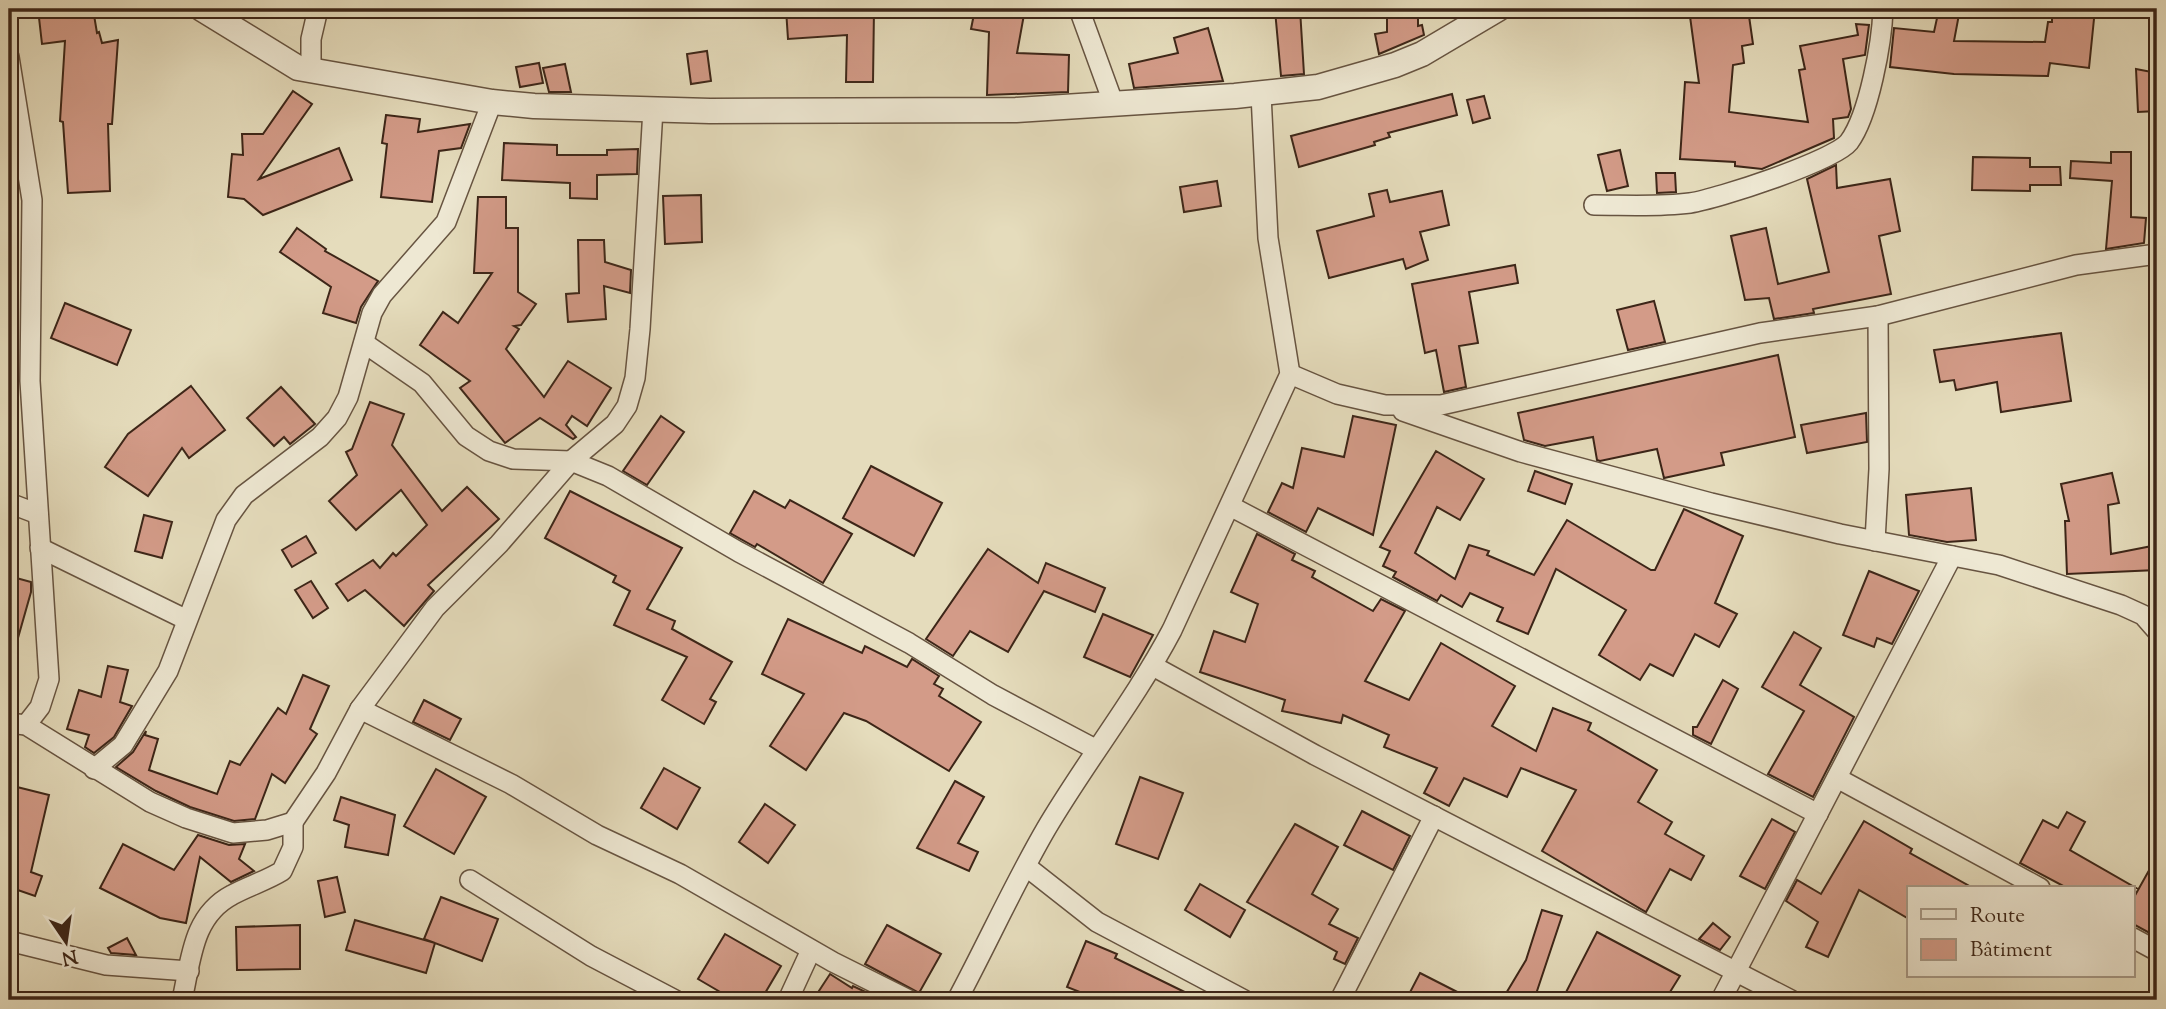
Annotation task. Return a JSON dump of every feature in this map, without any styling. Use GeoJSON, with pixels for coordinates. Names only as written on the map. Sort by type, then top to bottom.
{"type":"FeatureCollection","features":[{"type":"Feature","properties":{"kind":"street"},"geometry":{"type":"LineString","coordinates":[[202,9],[298,68],[492,102],[653,109],[1016,110],[1114,105],[1318,88],[1395,65],[1433,48],[1498,9]]}},
{"type":"Feature","properties":{"kind":"street"},"geometry":{"type":"LineString","coordinates":[[311,70],[311,39],[318,9]]}},
{"type":"Feature","properties":{"kind":"street"},"geometry":{"type":"LineString","coordinates":[[1079,9],[1114,105]]}},
{"type":"Feature","properties":{"kind":"street"},"geometry":{"type":"LineString","coordinates":[[1594,205],[1692,202],[1814,163],[1835,153],[1848,142],[1861,112],[1882,40],[1883,9]]}},
{"type":"Feature","properties":{"kind":"street"},"geometry":{"type":"LineString","coordinates":[[9,57],[32,200],[30,381],[50,679],[40,707],[18,724],[150,802],[186,818],[233,833],[267,830],[293,822]]}},
{"type":"Feature","properties":{"kind":"street"},"geometry":{"type":"LineString","coordinates":[[957,1000],[1027,867],[1095,749],[1153,666],[1290,374],[1268,238],[1261,94]]}},
{"type":"Feature","properties":{"kind":"street"},"geometry":{"type":"LineString","coordinates":[[94,769],[123,745],[142,718],[167,671],[185,619],[226,520],[244,495],[320,437],[337,418],[348,397],[372,313],[382,295],[446,222],[492,102]]}},
{"type":"Feature","properties":{"kind":"street"},"geometry":{"type":"LineString","coordinates":[[182,1000],[199,928],[208,912],[232,894],[282,872],[293,846],[293,822],[321,781],[360,709],[435,608],[499,544],[571,461],[615,424],[627,406],[635,378],[653,109]]}},
{"type":"Feature","properties":{"kind":"street"},"geometry":{"type":"LineString","coordinates":[[1385,405],[1441,405],[1760,333],[1878,316],[2076,265],[2157,254]]}},
{"type":"Feature","properties":{"kind":"street"},"geometry":{"type":"LineString","coordinates":[[1875,541],[1879,469],[1878,316]]}},
{"type":"Feature","properties":{"kind":"street"},"geometry":{"type":"LineString","coordinates":[[364,343],[422,383],[466,436],[489,451],[513,459],[571,461],[608,476],[739,552],[909,643],[993,695],[1095,749]]}},
{"type":"Feature","properties":{"kind":"street"},"geometry":{"type":"LineString","coordinates":[[1290,374],[1338,394],[1385,405],[1521,452],[1711,503],[1875,541],[1998,565],[2121,605],[2143,615],[2157,631]]}},
{"type":"Feature","properties":{"kind":"street"},"geometry":{"type":"LineString","coordinates":[[9,503],[37,514]]}},
{"type":"Feature","properties":{"kind":"street"},"geometry":{"type":"LineString","coordinates":[[1230,506],[1818,814]]}},
{"type":"Feature","properties":{"kind":"street"},"geometry":{"type":"LineString","coordinates":[[40,548],[185,619]]}},
{"type":"Feature","properties":{"kind":"street"},"geometry":{"type":"LineString","coordinates":[[1721,1000],[1952,556]]}},
{"type":"Feature","properties":{"kind":"street"},"geometry":{"type":"LineString","coordinates":[[1153,666],[1315,755],[1791,1000]]}},
{"type":"Feature","properties":{"kind":"street"},"geometry":{"type":"LineString","coordinates":[[360,709],[512,784],[618,846],[680,874],[811,950],[909,1000]]}},
{"type":"Feature","properties":{"kind":"street"},"geometry":{"type":"LineString","coordinates":[[1837,778],[2036,886]]}},
{"type":"Feature","properties":{"kind":"street"},"geometry":{"type":"LineString","coordinates":[[1340,1000],[1434,816]]}},
{"type":"Feature","properties":{"kind":"street"},"geometry":{"type":"LineString","coordinates":[[1027,867],[1097,922],[1244,1000]]}},
{"type":"Feature","properties":{"kind":"street"},"geometry":{"type":"LineString","coordinates":[[470,880],[580,949],[675,1000]]}},
{"type":"Feature","properties":{"kind":"street"},"geometry":{"type":"LineString","coordinates":[[2134,939],[2157,951]]}},
{"type":"Feature","properties":{"kind":"street"},"geometry":{"type":"LineString","coordinates":[[9,941],[106,965],[189,971]]}},
{"type":"Feature","properties":{"kind":"street"},"geometry":{"type":"LineString","coordinates":[[788,1000],[811,950]]}},
{"type":"Feature","properties":{"kind":"building"},"geometry":{"type":"Polygon","coordinates":[[[38,9],[93,9],[97,33],[99,32],[102,43],[118,40],[112,124],[108,124],[110,191],[68,193],[63,122],[60,121],[65,41],[42,44],[38,9]]]}},
{"type":"Feature","properties":{"kind":"building"},"geometry":{"type":"Polygon","coordinates":[[[786,9],[874,9],[873,82],[846,82],[847,35],[788,39],[786,9]]]}},
{"type":"Feature","properties":{"kind":"building"},"geometry":{"type":"Polygon","coordinates":[[[975,9],[1025,9],[1017,53],[1069,55],[1068,92],[987,95],[989,32],[971,29],[975,9]]]}},
{"type":"Feature","properties":{"kind":"building"},"geometry":{"type":"Polygon","coordinates":[[[1300,9],[1304,74],[1281,76],[1275,10],[1300,9]]]}},
{"type":"Feature","properties":{"kind":"building"},"geometry":{"type":"Polygon","coordinates":[[[1387,9],[1418,9],[1418,26],[1422,25],[1424,35],[1379,54],[1375,34],[1387,32],[1387,9]]]}},
{"type":"Feature","properties":{"kind":"building"},"geometry":{"type":"Polygon","coordinates":[[[1689,9],[1748,9],[1753,44],[1742,46],[1744,63],[1733,65],[1729,112],[1808,122],[1799,70],[1805,69],[1800,46],[1858,35],[1856,24],[1869,25],[1865,55],[1843,59],[1851,109],[1848,117],[1833,119],[1834,138],[1762,169],[1735,166],[1735,162],[1680,159],[1685,82],[1699,83],[1689,9]]]}},
{"type":"Feature","properties":{"kind":"building"},"geometry":{"type":"Polygon","coordinates":[[[1939,9],[1960,9],[1954,41],[2045,42],[2048,22],[2052,22],[2052,9],[2095,9],[2089,68],[2050,63],[2048,76],[1954,74],[1890,67],[1894,28],[1934,32],[1939,9]]]}},
{"type":"Feature","properties":{"kind":"building"},"geometry":{"type":"Polygon","coordinates":[[[1208,28],[1223,81],[1134,88],[1129,64],[1178,53],[1174,38],[1208,28]]]}},
{"type":"Feature","properties":{"kind":"building"},"geometry":{"type":"Polygon","coordinates":[[[707,51],[711,81],[691,84],[687,54],[707,51]]]}},
{"type":"Feature","properties":{"kind":"building"},"geometry":{"type":"Polygon","coordinates":[[[539,63],[543,83],[520,87],[516,67],[539,63]]]}},
{"type":"Feature","properties":{"kind":"building"},"geometry":{"type":"Polygon","coordinates":[[[565,64],[571,92],[549,92],[543,68],[565,64]]]}},
{"type":"Feature","properties":{"kind":"building"},"geometry":{"type":"Polygon","coordinates":[[[2136,69],[2157,73],[2157,111],[2138,112],[2136,69]]]}},
{"type":"Feature","properties":{"kind":"building"},"geometry":{"type":"Polygon","coordinates":[[[293,91],[312,104],[259,179],[339,148],[352,180],[263,215],[244,199],[228,197],[232,154],[243,155],[242,134],[263,134],[293,91]]]}},
{"type":"Feature","properties":{"kind":"building"},"geometry":{"type":"Polygon","coordinates":[[[1452,94],[1457,115],[1388,133],[1390,137],[1374,142],[1375,145],[1299,167],[1291,136],[1452,94]]]}},
{"type":"Feature","properties":{"kind":"building"},"geometry":{"type":"Polygon","coordinates":[[[1484,96],[1490,118],[1473,123],[1467,100],[1484,96]]]}},
{"type":"Feature","properties":{"kind":"building"},"geometry":{"type":"Polygon","coordinates":[[[386,115],[420,119],[418,132],[470,124],[461,148],[439,151],[432,202],[381,197],[387,144],[382,143],[386,115]]]}},
{"type":"Feature","properties":{"kind":"building"},"geometry":{"type":"Polygon","coordinates":[[[504,143],[557,145],[557,155],[607,155],[607,150],[638,149],[637,174],[597,175],[597,199],[570,198],[570,183],[502,180],[504,143]]]}},
{"type":"Feature","properties":{"kind":"building"},"geometry":{"type":"Polygon","coordinates":[[[1620,150],[1628,186],[1607,191],[1598,155],[1620,150]]]}},
{"type":"Feature","properties":{"kind":"building"},"geometry":{"type":"Polygon","coordinates":[[[2111,152],[2131,152],[2131,217],[2146,218],[2144,243],[2106,249],[2112,181],[2070,178],[2071,161],[2111,163],[2111,152]]]}},
{"type":"Feature","properties":{"kind":"building"},"geometry":{"type":"Polygon","coordinates":[[[1973,157],[2030,158],[2030,167],[2060,167],[2061,185],[2030,185],[2030,191],[1972,190],[1973,157]]]}},
{"type":"Feature","properties":{"kind":"building"},"geometry":{"type":"Polygon","coordinates":[[[1836,165],[1837,188],[1890,179],[1900,231],[1879,236],[1891,294],[1813,309],[1814,313],[1774,319],[1769,298],[1745,300],[1731,236],[1766,228],[1778,284],[1829,272],[1807,179],[1836,165]]]}},
{"type":"Feature","properties":{"kind":"building"},"geometry":{"type":"Polygon","coordinates":[[[1656,173],[1675,173],[1676,192],[1657,193],[1656,173]]]}},
{"type":"Feature","properties":{"kind":"building"},"geometry":{"type":"Polygon","coordinates":[[[1217,181],[1221,206],[1184,212],[1180,187],[1217,181]]]}},
{"type":"Feature","properties":{"kind":"building"},"geometry":{"type":"Polygon","coordinates":[[[1387,190],[1390,202],[1442,191],[1449,225],[1420,232],[1428,260],[1406,269],[1403,259],[1329,278],[1317,231],[1374,216],[1369,194],[1387,190]]]}},
{"type":"Feature","properties":{"kind":"building"},"geometry":{"type":"Polygon","coordinates":[[[701,195],[702,242],[665,244],[663,196],[701,195]]]}},
{"type":"Feature","properties":{"kind":"building"},"geometry":{"type":"Polygon","coordinates":[[[478,197],[506,197],[506,228],[518,228],[518,292],[536,304],[521,325],[514,326],[519,329],[506,349],[544,397],[568,361],[611,388],[587,426],[572,416],[566,425],[576,437],[573,439],[540,418],[505,443],[460,388],[470,381],[420,345],[443,312],[458,323],[492,273],[474,273],[478,197]]]}},
{"type":"Feature","properties":{"kind":"building"},"geometry":{"type":"Polygon","coordinates":[[[297,228],[326,249],[325,251],[378,281],[361,307],[356,323],[323,313],[331,287],[280,252],[297,228]]]}},
{"type":"Feature","properties":{"kind":"building"},"geometry":{"type":"Polygon","coordinates":[[[578,240],[604,240],[605,262],[631,270],[630,293],[604,286],[606,319],[568,322],[566,294],[579,293],[578,240]]]}},
{"type":"Feature","properties":{"kind":"building"},"geometry":{"type":"Polygon","coordinates":[[[1515,265],[1518,283],[1469,292],[1478,343],[1459,346],[1466,387],[1444,392],[1436,350],[1425,353],[1412,284],[1515,265]]]}},
{"type":"Feature","properties":{"kind":"building"},"geometry":{"type":"Polygon","coordinates":[[[1654,301],[1665,342],[1628,350],[1617,310],[1654,301]]]}},
{"type":"Feature","properties":{"kind":"building"},"geometry":{"type":"Polygon","coordinates":[[[65,303],[131,330],[117,365],[51,338],[65,303]]]}},
{"type":"Feature","properties":{"kind":"building"},"geometry":{"type":"Polygon","coordinates":[[[2061,333],[2071,401],[2001,412],[1997,382],[1956,390],[1954,380],[1940,382],[1934,350],[2061,333]]]}},
{"type":"Feature","properties":{"kind":"building"},"geometry":{"type":"Polygon","coordinates":[[[1778,355],[1795,437],[1721,453],[1724,465],[1664,478],[1657,449],[1600,461],[1597,460],[1593,437],[1545,446],[1524,440],[1518,413],[1778,355]]]}},
{"type":"Feature","properties":{"kind":"building"},"geometry":{"type":"Polygon","coordinates":[[[191,386],[225,430],[189,458],[182,448],[148,496],[105,467],[128,434],[191,386]]]}},
{"type":"Feature","properties":{"kind":"building"},"geometry":{"type":"Polygon","coordinates":[[[281,387],[315,424],[290,444],[284,437],[274,446],[247,418],[281,387]]]}},
{"type":"Feature","properties":{"kind":"building"},"geometry":{"type":"Polygon","coordinates":[[[370,402],[404,414],[392,445],[442,511],[467,487],[499,519],[428,585],[434,591],[404,626],[365,590],[348,601],[336,584],[373,560],[380,568],[393,553],[396,556],[427,525],[401,490],[356,530],[329,501],[357,475],[346,452],[352,449],[370,402]]]}},
{"type":"Feature","properties":{"kind":"building"},"geometry":{"type":"Polygon","coordinates":[[[1866,413],[1867,442],[1807,453],[1801,425],[1866,413]]]}},
{"type":"Feature","properties":{"kind":"building"},"geometry":{"type":"Polygon","coordinates":[[[661,416],[684,432],[647,485],[623,471],[661,416]]]}},
{"type":"Feature","properties":{"kind":"building"},"geometry":{"type":"Polygon","coordinates":[[[1353,416],[1396,425],[1373,535],[1318,508],[1306,532],[1268,512],[1282,483],[1293,488],[1302,448],[1344,457],[1353,416]]]}},
{"type":"Feature","properties":{"kind":"building"},"geometry":{"type":"Polygon","coordinates":[[[1436,451],[1484,479],[1460,520],[1437,507],[1415,553],[1455,579],[1469,545],[1489,551],[1487,555],[1534,575],[1567,520],[1651,570],[1655,570],[1684,509],[1743,536],[1715,603],[1737,614],[1719,647],[1695,634],[1673,676],[1650,664],[1640,680],[1599,655],[1626,610],[1556,569],[1528,634],[1497,621],[1503,608],[1470,593],[1462,607],[1441,595],[1437,601],[1393,577],[1396,572],[1383,566],[1390,551],[1380,547],[1436,451]]]}},
{"type":"Feature","properties":{"kind":"building"},"geometry":{"type":"Polygon","coordinates":[[[871,466],[942,503],[914,556],[843,518],[871,466]]]}},
{"type":"Feature","properties":{"kind":"building"},"geometry":{"type":"Polygon","coordinates":[[[1535,471],[1572,484],[1565,504],[1528,491],[1535,471]]]}},
{"type":"Feature","properties":{"kind":"building"},"geometry":{"type":"Polygon","coordinates":[[[2112,473],[2119,503],[2108,505],[2111,554],[2157,545],[2157,570],[2067,574],[2065,521],[2069,521],[2061,484],[2112,473]]]}},
{"type":"Feature","properties":{"kind":"building"},"geometry":{"type":"Polygon","coordinates":[[[1971,488],[1976,540],[1947,542],[1909,535],[1906,495],[1971,488]]]}},
{"type":"Feature","properties":{"kind":"building"},"geometry":{"type":"Polygon","coordinates":[[[570,491],[682,548],[647,609],[675,621],[672,629],[732,662],[710,699],[716,702],[704,724],[662,700],[687,657],[614,625],[630,591],[613,582],[616,576],[545,538],[570,491]]]}},
{"type":"Feature","properties":{"kind":"building"},"geometry":{"type":"Polygon","coordinates":[[[754,491],[785,508],[790,500],[852,534],[823,583],[757,544],[755,547],[730,533],[754,491]]]}},
{"type":"Feature","properties":{"kind":"building"},"geometry":{"type":"Polygon","coordinates":[[[144,515],[172,522],[162,558],[135,551],[144,515]]]}},
{"type":"Feature","properties":{"kind":"building"},"geometry":{"type":"Polygon","coordinates":[[[1257,534],[1295,554],[1292,560],[1315,571],[1312,577],[1373,611],[1381,599],[1405,611],[1365,681],[1409,700],[1441,643],[1515,686],[1492,726],[1536,751],[1553,708],[1591,723],[1588,730],[1657,770],[1638,802],[1672,822],[1665,834],[1704,856],[1691,880],[1670,869],[1646,912],[1542,851],[1576,790],[1521,768],[1507,797],[1464,778],[1449,806],[1424,793],[1437,768],[1384,747],[1389,735],[1343,715],[1341,723],[1282,711],[1285,700],[1200,672],[1214,631],[1245,642],[1258,604],[1231,592],[1257,534]]]}},
{"type":"Feature","properties":{"kind":"building"},"geometry":{"type":"Polygon","coordinates":[[[306,536],[316,553],[292,567],[282,550],[306,536]]]}},
{"type":"Feature","properties":{"kind":"building"},"geometry":{"type":"Polygon","coordinates":[[[988,549],[1038,583],[1046,563],[1105,588],[1095,612],[1044,591],[1008,652],[970,631],[953,656],[926,639],[988,549]]]}},
{"type":"Feature","properties":{"kind":"building"},"geometry":{"type":"Polygon","coordinates":[[[1869,571],[1919,591],[1892,644],[1877,638],[1874,647],[1843,635],[1869,571]]]}},
{"type":"Feature","properties":{"kind":"building"},"geometry":{"type":"Polygon","coordinates":[[[9,576],[31,582],[31,592],[14,652],[9,652],[9,576]]]}},
{"type":"Feature","properties":{"kind":"building"},"geometry":{"type":"Polygon","coordinates":[[[311,581],[328,608],[313,618],[295,590],[311,581]]]}},
{"type":"Feature","properties":{"kind":"building"},"geometry":{"type":"Polygon","coordinates":[[[1103,614],[1153,635],[1130,677],[1084,657],[1103,614]]]}},
{"type":"Feature","properties":{"kind":"building"},"geometry":{"type":"Polygon","coordinates":[[[788,619],[862,653],[865,646],[907,667],[912,659],[939,676],[934,684],[943,689],[939,696],[981,722],[949,771],[866,721],[844,713],[806,770],[770,746],[804,694],[762,674],[788,619]]]}},
{"type":"Feature","properties":{"kind":"building"},"geometry":{"type":"Polygon","coordinates":[[[1794,632],[1821,648],[1800,685],[1854,717],[1813,797],[1768,774],[1804,711],[1762,687],[1794,632]]]}},
{"type":"Feature","properties":{"kind":"building"},"geometry":{"type":"Polygon","coordinates":[[[108,666],[128,670],[120,702],[132,706],[114,737],[94,753],[85,747],[89,735],[67,729],[79,690],[101,697],[108,666]]]}},
{"type":"Feature","properties":{"kind":"building"},"geometry":{"type":"Polygon","coordinates":[[[303,675],[329,686],[310,729],[317,734],[285,783],[272,774],[255,819],[234,821],[190,807],[116,767],[133,752],[146,731],[145,735],[158,739],[149,770],[217,794],[230,761],[240,765],[278,708],[286,714],[303,675]]]}},
{"type":"Feature","properties":{"kind":"building"},"geometry":{"type":"Polygon","coordinates":[[[1723,680],[1738,689],[1711,744],[1693,735],[1693,727],[1697,727],[1723,680]]]}},
{"type":"Feature","properties":{"kind":"building"},"geometry":{"type":"Polygon","coordinates":[[[424,700],[461,719],[450,740],[413,722],[424,700]]]}},
{"type":"Feature","properties":{"kind":"building"},"geometry":{"type":"Polygon","coordinates":[[[664,768],[700,788],[677,829],[641,808],[664,768]]]}},
{"type":"Feature","properties":{"kind":"building"},"geometry":{"type":"Polygon","coordinates":[[[436,769],[486,797],[454,854],[404,826],[436,769]]]}},
{"type":"Feature","properties":{"kind":"building"},"geometry":{"type":"Polygon","coordinates":[[[1140,777],[1183,793],[1158,859],[1116,844],[1140,777]]]}},
{"type":"Feature","properties":{"kind":"building"},"geometry":{"type":"Polygon","coordinates":[[[955,781],[984,797],[958,843],[978,852],[969,871],[917,848],[955,781]]]}},
{"type":"Feature","properties":{"kind":"building"},"geometry":{"type":"Polygon","coordinates":[[[9,785],[49,795],[31,872],[42,876],[35,896],[9,887],[9,785]]]}},
{"type":"Feature","properties":{"kind":"building"},"geometry":{"type":"Polygon","coordinates":[[[341,797],[395,815],[388,855],[345,847],[349,825],[334,820],[341,797]]]}},
{"type":"Feature","properties":{"kind":"building"},"geometry":{"type":"Polygon","coordinates":[[[765,804],[795,825],[768,863],[739,842],[765,804]]]}},
{"type":"Feature","properties":{"kind":"building"},"geometry":{"type":"Polygon","coordinates":[[[1362,811],[1410,836],[1393,870],[1344,845],[1362,811]]]}},
{"type":"Feature","properties":{"kind":"building"},"geometry":{"type":"Polygon","coordinates":[[[2067,812],[2085,822],[2070,850],[2133,886],[2063,886],[2020,863],[2043,820],[2058,828],[2067,812]]]}},
{"type":"Feature","properties":{"kind":"building"},"geometry":{"type":"Polygon","coordinates":[[[1772,819],[1795,832],[1765,889],[1740,876],[1772,819]]]}},
{"type":"Feature","properties":{"kind":"building"},"geometry":{"type":"Polygon","coordinates":[[[1864,821],[1912,849],[1910,853],[1969,886],[1907,886],[1907,918],[1859,890],[1828,957],[1806,947],[1818,922],[1786,901],[1797,880],[1821,894],[1864,821]]]}},
{"type":"Feature","properties":{"kind":"building"},"geometry":{"type":"Polygon","coordinates":[[[1295,824],[1338,847],[1312,894],[1338,909],[1329,924],[1358,938],[1345,964],[1334,959],[1337,952],[1247,902],[1295,824]]]}},
{"type":"Feature","properties":{"kind":"building"},"geometry":{"type":"Polygon","coordinates":[[[198,835],[229,845],[245,844],[239,859],[254,871],[231,882],[200,857],[186,923],[160,918],[100,888],[123,844],[174,870],[198,835]]]}},
{"type":"Feature","properties":{"kind":"building"},"geometry":{"type":"Polygon","coordinates":[[[2157,856],[2157,937],[2134,925],[2134,897],[2157,856]]]}},
{"type":"Feature","properties":{"kind":"building"},"geometry":{"type":"Polygon","coordinates":[[[337,877],[345,912],[325,917],[318,881],[337,877]]]}},
{"type":"Feature","properties":{"kind":"building"},"geometry":{"type":"Polygon","coordinates":[[[1200,884],[1245,910],[1230,937],[1185,910],[1200,884]]]}},
{"type":"Feature","properties":{"kind":"building"},"geometry":{"type":"Polygon","coordinates":[[[441,897],[498,919],[482,961],[424,939],[441,897]]]}},
{"type":"Feature","properties":{"kind":"building"},"geometry":{"type":"Polygon","coordinates":[[[1542,910],[1562,916],[1534,1000],[1502,1000],[1526,960],[1542,910]]]}},
{"type":"Feature","properties":{"kind":"building"},"geometry":{"type":"Polygon","coordinates":[[[355,920],[435,943],[426,973],[346,950],[355,920]]]}},
{"type":"Feature","properties":{"kind":"building"},"geometry":{"type":"Polygon","coordinates":[[[1713,923],[1730,937],[1720,950],[1699,939],[1713,923]]]}},
{"type":"Feature","properties":{"kind":"building"},"geometry":{"type":"Polygon","coordinates":[[[300,925],[300,969],[237,970],[236,927],[300,925]]]}},
{"type":"Feature","properties":{"kind":"building"},"geometry":{"type":"Polygon","coordinates":[[[887,925],[941,954],[919,993],[865,964],[887,925]]]}},
{"type":"Feature","properties":{"kind":"building"},"geometry":{"type":"Polygon","coordinates":[[[1597,932],[1680,976],[1665,1000],[1562,1000],[1597,932]]]}},
{"type":"Feature","properties":{"kind":"building"},"geometry":{"type":"Polygon","coordinates":[[[725,934],[781,966],[761,1000],[734,1000],[698,979],[725,934]]]}},
{"type":"Feature","properties":{"kind":"building"},"geometry":{"type":"Polygon","coordinates":[[[127,938],[136,955],[111,953],[108,948],[127,938]]]}},
{"type":"Feature","properties":{"kind":"building"},"geometry":{"type":"Polygon","coordinates":[[[1086,941],[1117,954],[1115,958],[1201,1000],[1100,1000],[1067,987],[1086,941]]]}},
{"type":"Feature","properties":{"kind":"building"},"geometry":{"type":"Polygon","coordinates":[[[1420,973],[1473,1000],[1406,1000],[1420,973]]]}},
{"type":"Feature","properties":{"kind":"building"},"geometry":{"type":"Polygon","coordinates":[[[830,974],[852,988],[853,986],[870,994],[870,1000],[813,1000],[830,974]]]}}]}
